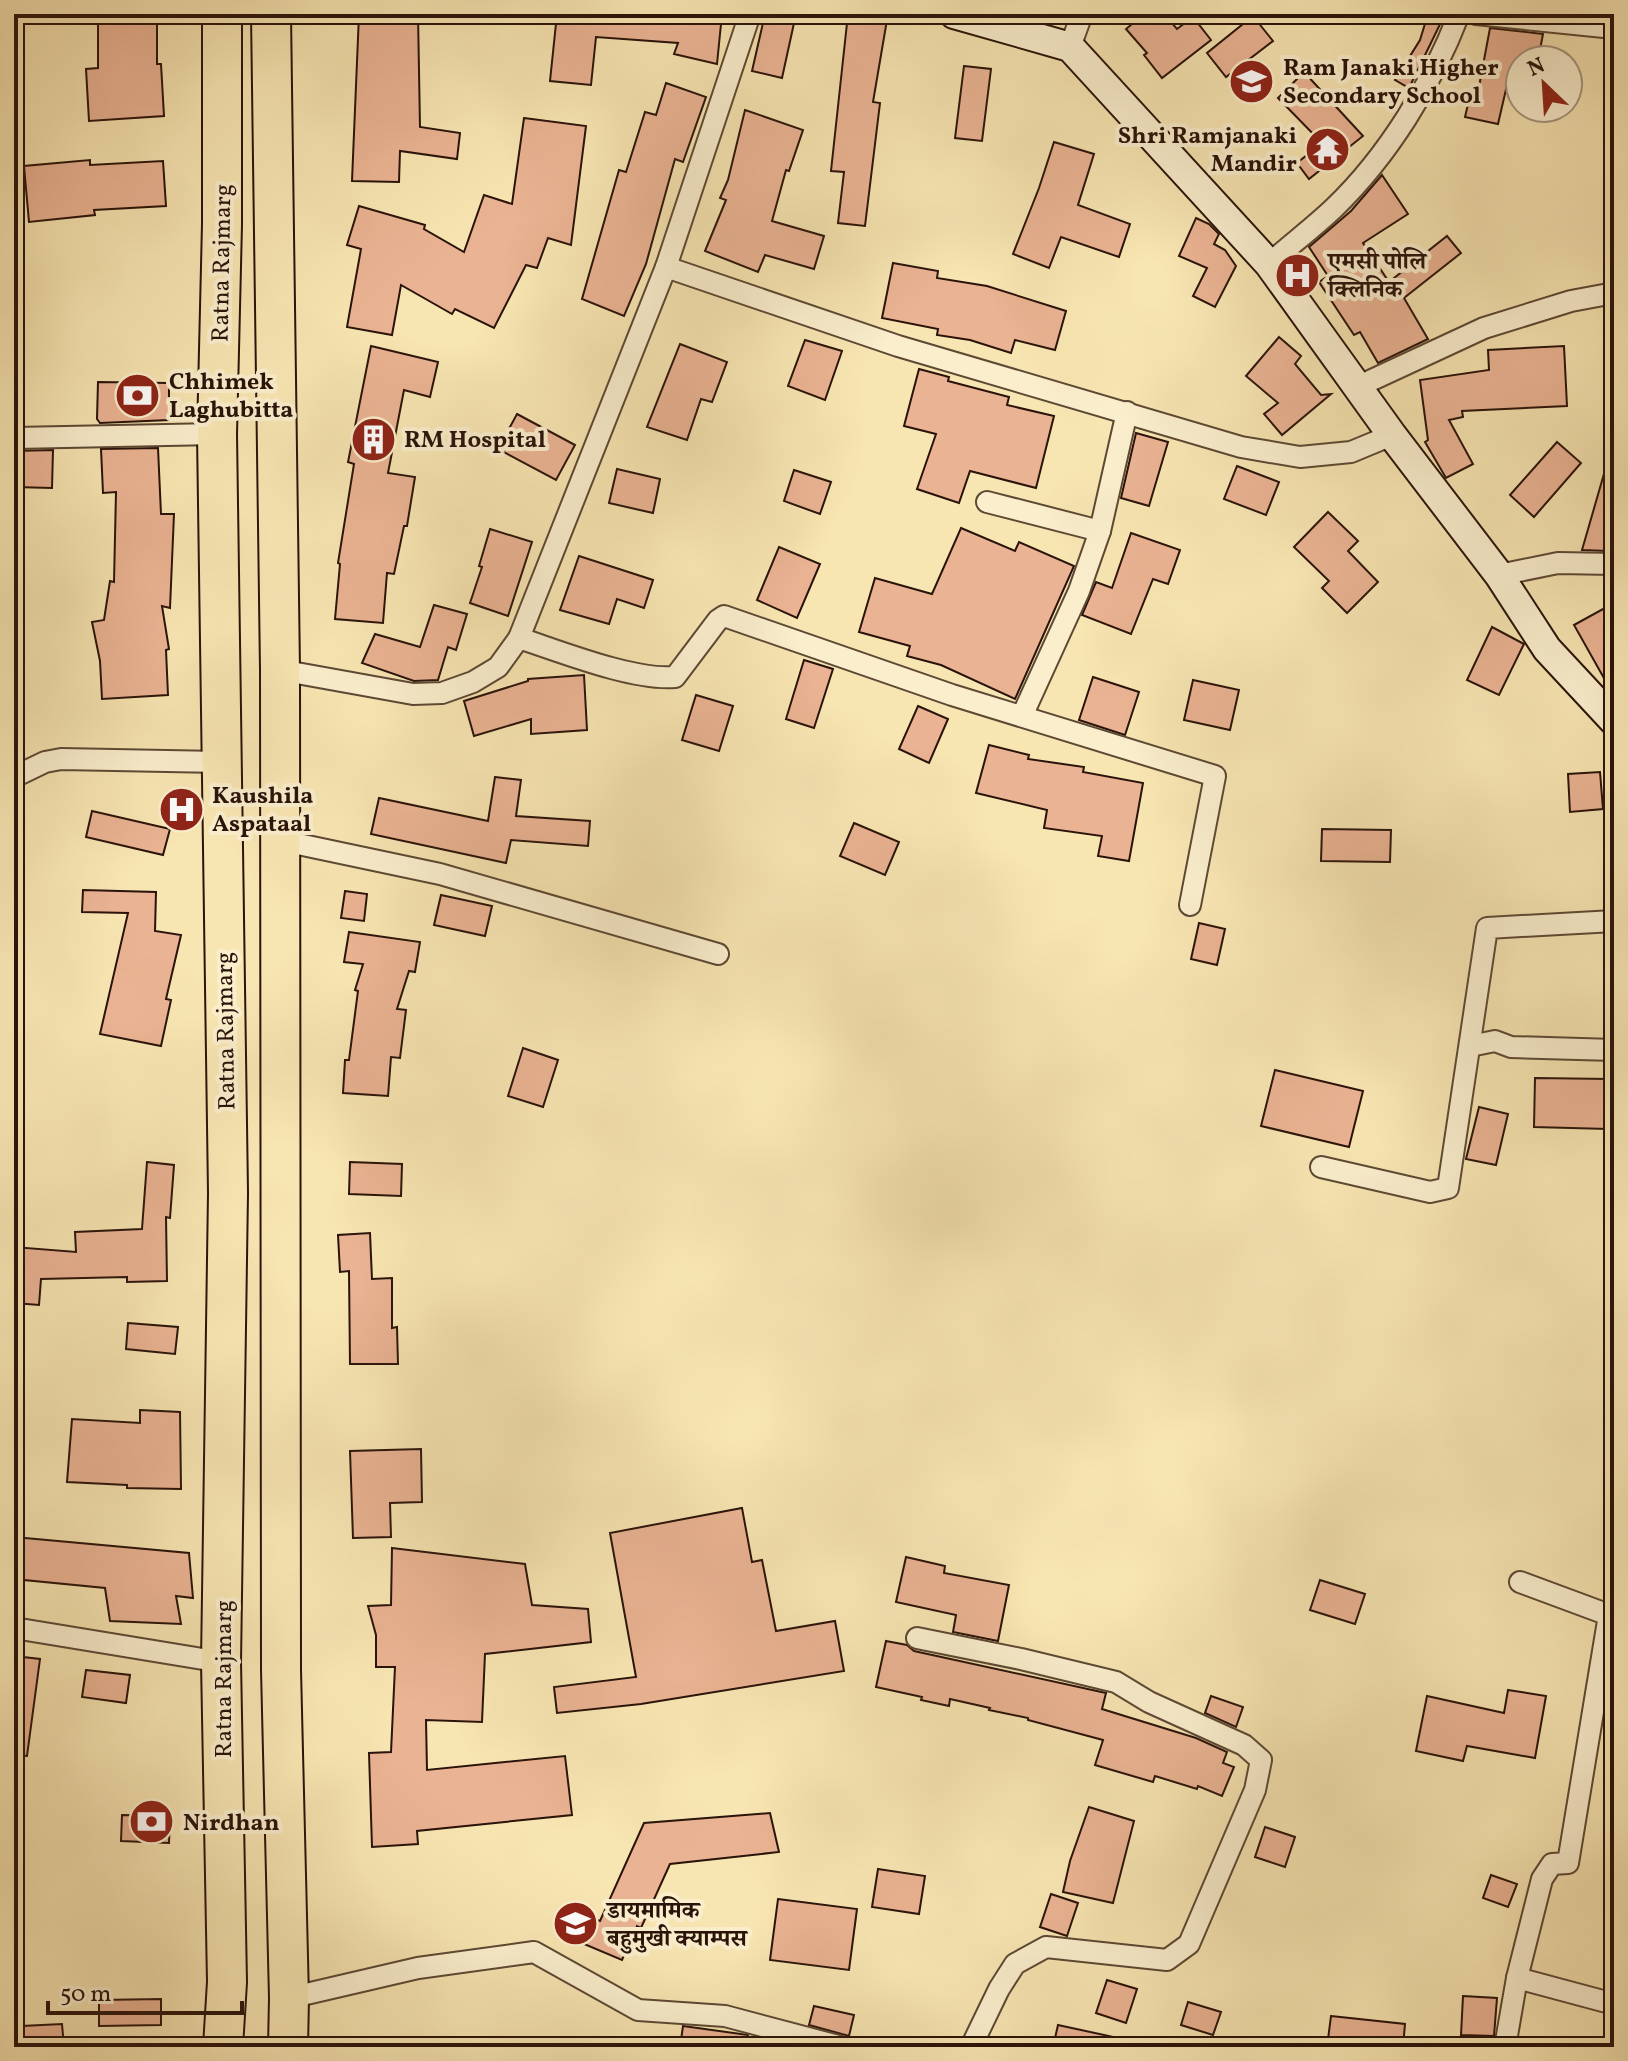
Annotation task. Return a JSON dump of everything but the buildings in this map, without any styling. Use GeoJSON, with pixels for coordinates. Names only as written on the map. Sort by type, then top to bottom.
{"type":"FeatureCollection","features":[{"type":"Feature","properties":{"kind":"highway","name":"Ratna Rajmarg"},"geometry":{"type":"LineString","coordinates":[[222,14],[222,224],[217,434],[228,1193],[221,1662],[227,1982],[223,2047]]}},
{"type":"Feature","properties":{"kind":"highway"},"geometry":{"type":"LineString","coordinates":[[271,14],[280,670],[281,1670],[288,2047]]}},
{"type":"Feature","properties":{"kind":"street"},"geometry":{"type":"LineString","coordinates":[[280,670],[413,694],[442,693],[473,682],[498,667],[519,638],[666,267],[750,14]]}},
{"type":"Feature","properties":{"kind":"street"},"geometry":{"type":"LineString","coordinates":[[954,14],[1070,47],[1269,264],[1392,435],[1499,575],[1547,649],[1614,721]]}},
{"type":"Feature","properties":{"kind":"street"},"geometry":{"type":"LineString","coordinates":[[1070,47],[1082,14]]}},
{"type":"Feature","properties":{"kind":"street"},"geometry":{"type":"LineString","coordinates":[[1269,264],[1334,207],[1388,144],[1444,54],[1459,14]]}},
{"type":"Feature","properties":{"kind":"street"},"geometry":{"type":"LineString","coordinates":[[1476,14],[1614,28]]}},
{"type":"Feature","properties":{"kind":"street"},"geometry":{"type":"LineString","coordinates":[[666,267],[898,346],[1241,447],[1300,457],[1351,452],[1392,435]]}},
{"type":"Feature","properties":{"kind":"street"},"geometry":{"type":"LineString","coordinates":[[1359,386],[1484,328],[1571,301],[1614,293]]}},
{"type":"Feature","properties":{"kind":"street"},"geometry":{"type":"LineString","coordinates":[[1022,716],[1079,591],[1100,531],[1127,412]]}},
{"type":"Feature","properties":{"kind":"street"},"geometry":{"type":"LineString","coordinates":[[14,438],[217,434]]}},
{"type":"Feature","properties":{"kind":"street"},"geometry":{"type":"LineString","coordinates":[[987,502],[1100,531]]}},
{"type":"Feature","properties":{"kind":"street"},"geometry":{"type":"LineString","coordinates":[[1499,575],[1558,563],[1614,564]]}},
{"type":"Feature","properties":{"kind":"street"},"geometry":{"type":"LineString","coordinates":[[519,638],[606,666],[664,678],[675,677],[724,616],[952,695],[1215,776],[1190,905]]}},
{"type":"Feature","properties":{"kind":"street"},"geometry":{"type":"LineString","coordinates":[[14,777],[45,762],[61,759],[220,762]]}},
{"type":"Feature","properties":{"kind":"street"},"geometry":{"type":"LineString","coordinates":[[279,840],[440,874],[718,954]]}},
{"type":"Feature","properties":{"kind":"street"},"geometry":{"type":"LineString","coordinates":[[1321,1167],[1430,1192],[1448,1188],[1487,928],[1614,921]]}},
{"type":"Feature","properties":{"kind":"street"},"geometry":{"type":"LineString","coordinates":[[1470,1046],[1495,1041],[1511,1047],[1614,1050]]}},
{"type":"Feature","properties":{"kind":"street"},"geometry":{"type":"LineString","coordinates":[[1505,2047],[1517,1978],[1542,1879],[1552,1864],[1568,1863],[1612,1616],[1520,1582]]}},
{"type":"Feature","properties":{"kind":"street"},"geometry":{"type":"LineString","coordinates":[[14,1628],[221,1662]]}},
{"type":"Feature","properties":{"kind":"street"},"geometry":{"type":"LineString","coordinates":[[917,1638],[1116,1682],[1149,1702],[1244,1745],[1261,1760],[1255,1790],[1189,1944],[1167,1960],[1046,1947],[1015,1964],[999,1989],[971,2047]]}},
{"type":"Feature","properties":{"kind":"street"},"geometry":{"type":"LineString","coordinates":[[289,1998],[418,1968],[534,1952],[638,2010],[725,2016],[842,2047]]}},
{"type":"Feature","properties":{"kind":"street"},"geometry":{"type":"LineString","coordinates":[[1517,1978],[1614,2004]]}},
{"type":"Feature","properties":{"kind":"place","name":"Ram Janaki Higher Secondary School"},"geometry":{"type":"Point","coordinates":[1252,81]}},
{"type":"Feature","properties":{"kind":"place","name":"Shri Ramjanaki Mandir"},"geometry":{"type":"Point","coordinates":[1328,149]}},
{"type":"Feature","properties":{"kind":"place","name":"एमसी पोलि क्लिनिक"},"geometry":{"type":"Point","coordinates":[1297,275]}},
{"type":"Feature","properties":{"kind":"place","name":"Chhimek Laghubitta"},"geometry":{"type":"Point","coordinates":[138,395]}},
{"type":"Feature","properties":{"kind":"place","name":"RM Hospital"},"geometry":{"type":"Point","coordinates":[373,439]}},
{"type":"Feature","properties":{"kind":"place","name":"Kaushila Aspataal"},"geometry":{"type":"Point","coordinates":[181,809]}},
{"type":"Feature","properties":{"kind":"place","name":"Nirdhan"},"geometry":{"type":"Point","coordinates":[152,1822]}},
{"type":"Feature","properties":{"kind":"place","name":"डायमामिक बहुमुखी क्याम्पस"},"geometry":{"type":"Point","coordinates":[576,1924]}}]}
